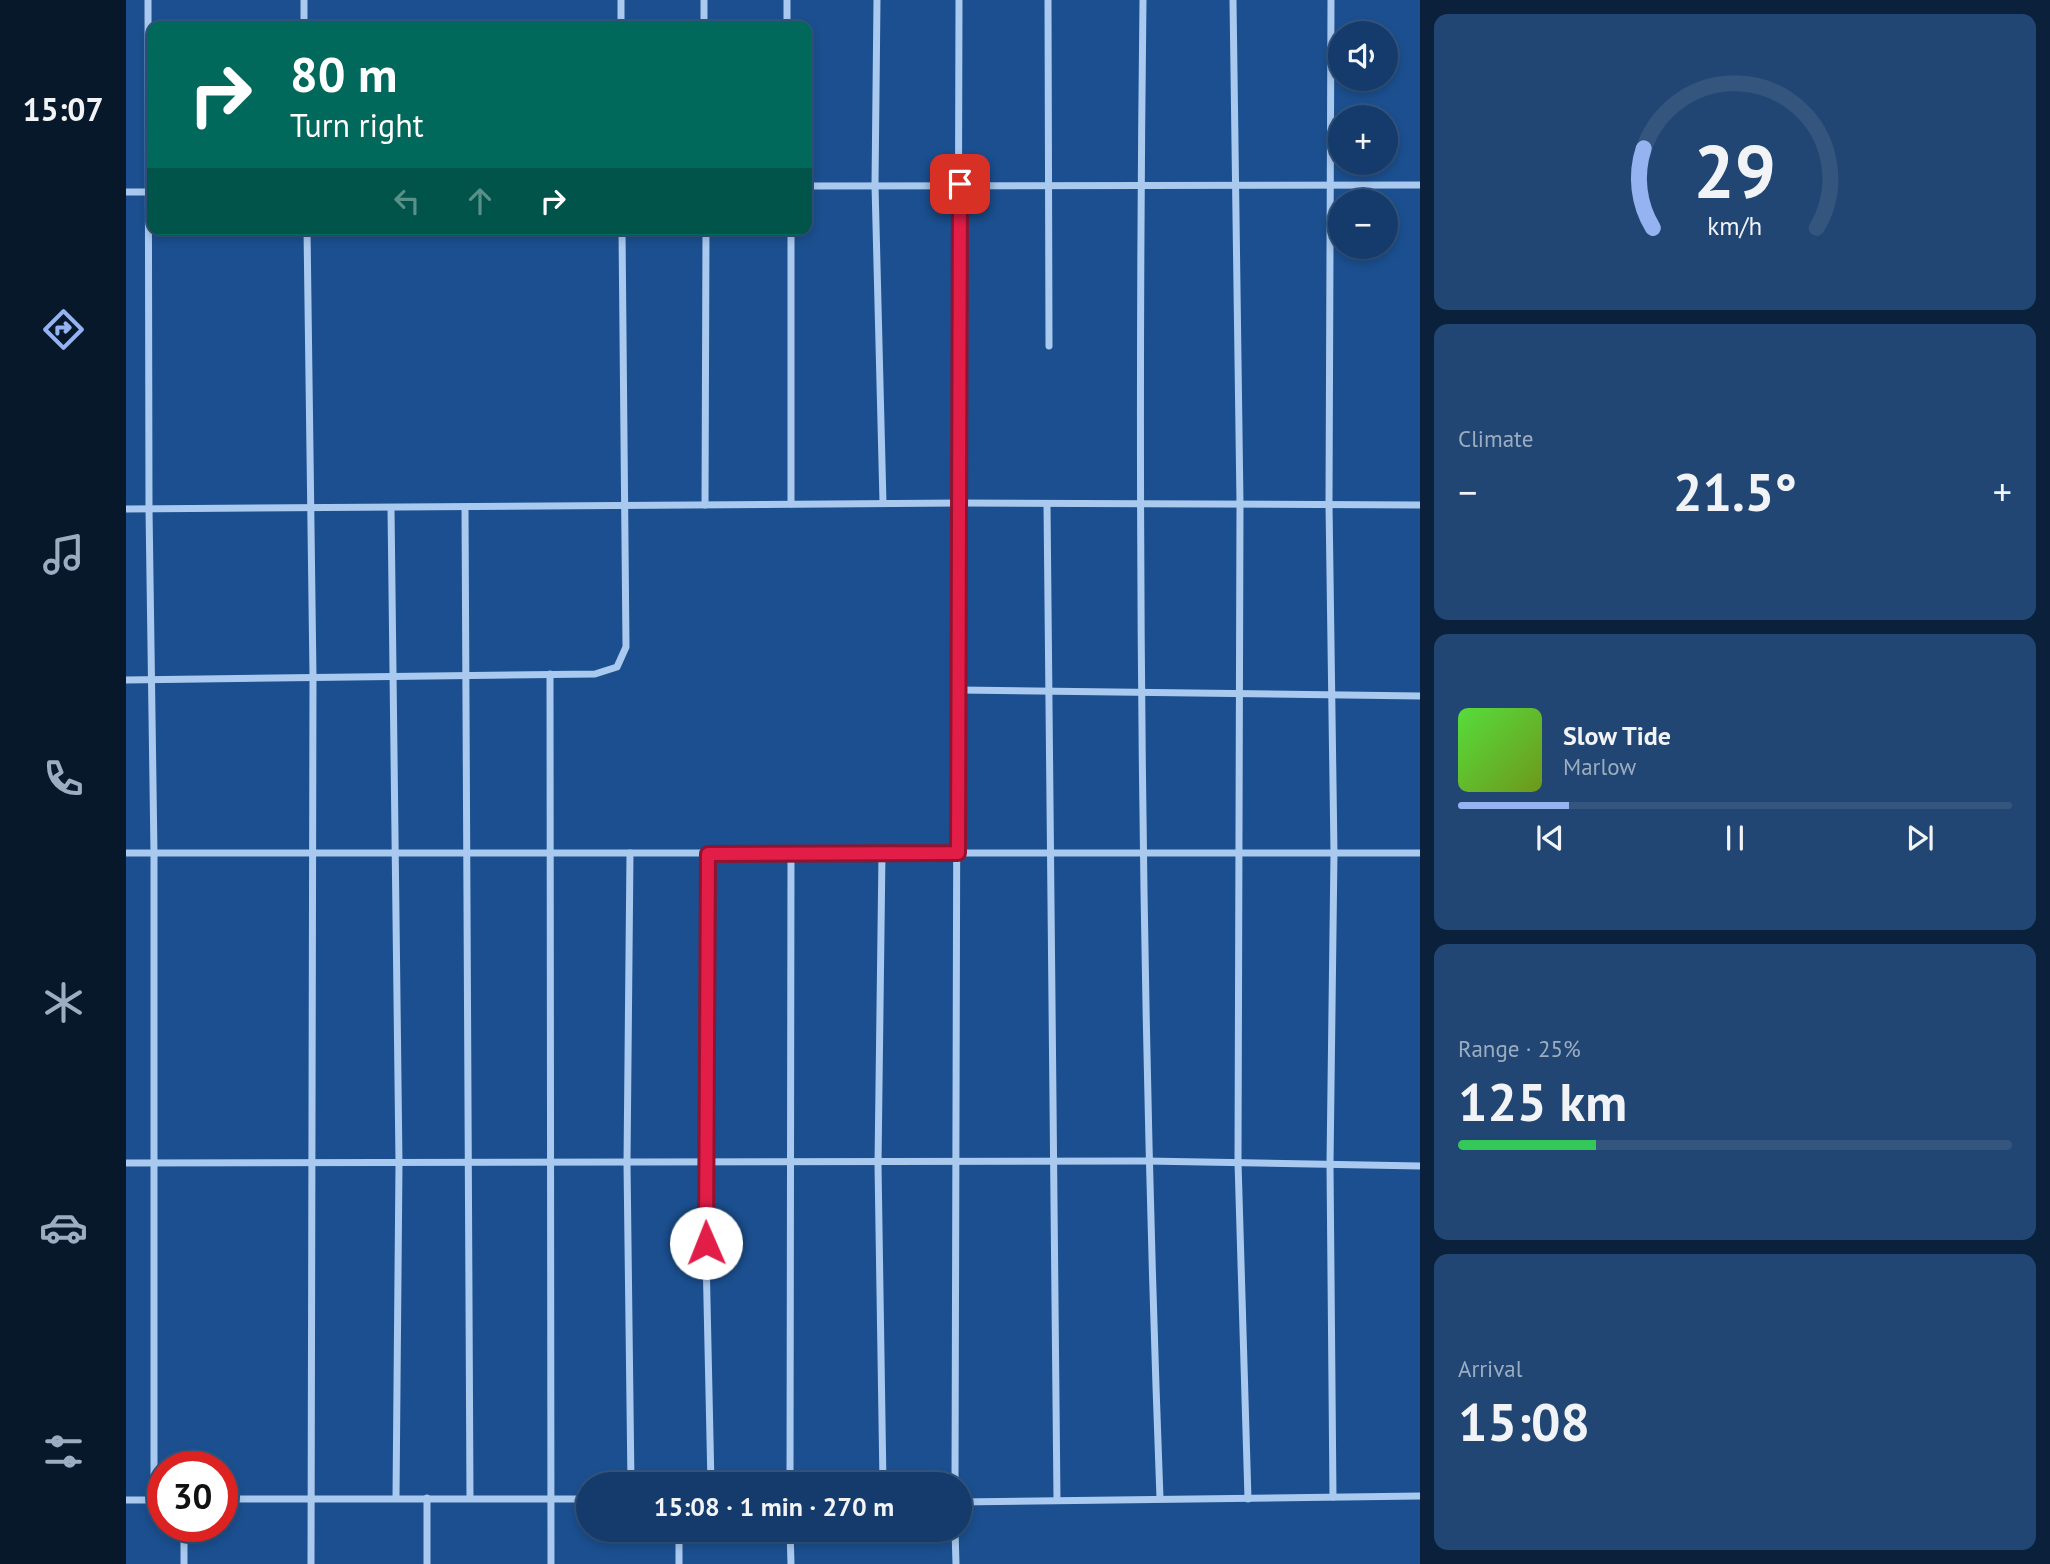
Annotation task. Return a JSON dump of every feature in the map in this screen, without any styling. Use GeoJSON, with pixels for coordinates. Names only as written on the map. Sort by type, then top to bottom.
{"type":"FeatureCollection","features":[{"type":"Feature","properties":{"kind":"street"},"geometry":{"type":"LineString","coordinates":[[148,0],[148,21]]}},
{"type":"Feature","properties":{"kind":"street"},"geometry":{"type":"LineString","coordinates":[[304,0],[304,21]]}},
{"type":"Feature","properties":{"kind":"street"},"geometry":{"type":"LineString","coordinates":[[621,0],[621,21]]}},
{"type":"Feature","properties":{"kind":"street"},"geometry":{"type":"LineString","coordinates":[[704,0],[704,21]]}},
{"type":"Feature","properties":{"kind":"street"},"geometry":{"type":"LineString","coordinates":[[787,0],[788,21]]}},
{"type":"Feature","properties":{"kind":"street"},"geometry":{"type":"LineString","coordinates":[[877,0],[875,185],[883,503]]}},
{"type":"Feature","properties":{"kind":"street"},"geometry":{"type":"LineString","coordinates":[[955,1472],[954,1163],[960,690],[960,0]]}},
{"type":"Feature","properties":{"kind":"street"},"geometry":{"type":"LineString","coordinates":[[1048,0],[1049,346]]}},
{"type":"Feature","properties":{"kind":"street"},"geometry":{"type":"LineString","coordinates":[[1143,0],[1140,505],[1142,854],[1147,1161],[1160,1498]]}},
{"type":"Feature","properties":{"kind":"street"},"geometry":{"type":"LineString","coordinates":[[1233,0],[1240,504],[1238,1162],[1248,1499]]}},
{"type":"Feature","properties":{"kind":"street"},"geometry":{"type":"LineString","coordinates":[[1331,0],[1333,185],[1329,505],[1334,853],[1329,1164],[1334,1497]]}},
{"type":"Feature","properties":{"kind":"street"},"geometry":{"type":"LineString","coordinates":[[812,186],[1420,185]]}},
{"type":"Feature","properties":{"kind":"street"},"geometry":{"type":"LineString","coordinates":[[126,192],[147,192]]}},
{"type":"Feature","properties":{"kind":"street"},"geometry":{"type":"LineString","coordinates":[[150,235],[149,509],[154,853],[154,1451]]}},
{"type":"Feature","properties":{"kind":"street"},"geometry":{"type":"LineString","coordinates":[[307,235],[313,676],[311,1564]]}},
{"type":"Feature","properties":{"kind":"street"},"geometry":{"type":"LineString","coordinates":[[126,680],[595,674],[617,667],[626,647],[622,235]]}},
{"type":"Feature","properties":{"kind":"street"},"geometry":{"type":"LineString","coordinates":[[705,505],[706,235]]}},
{"type":"Feature","properties":{"kind":"street"},"geometry":{"type":"LineString","coordinates":[[791,235],[791,504]]}},
{"type":"Feature","properties":{"kind":"street"},"geometry":{"type":"LineString","coordinates":[[126,509],[883,503],[1420,505]]}},
{"type":"Feature","properties":{"kind":"street"},"geometry":{"type":"LineString","coordinates":[[1047,503],[1046,691],[1057,1500]]}},
{"type":"Feature","properties":{"kind":"street"},"geometry":{"type":"LineString","coordinates":[[465,507],[470,1498]]}},
{"type":"Feature","properties":{"kind":"street"},"geometry":{"type":"LineString","coordinates":[[391,508],[398,1163],[396,1498]]}},
{"type":"Feature","properties":{"kind":"street"},"geometry":{"type":"LineString","coordinates":[[550,674],[548,853],[551,1564]]}},
{"type":"Feature","properties":{"kind":"street"},"geometry":{"type":"LineString","coordinates":[[960,690],[1420,696]]}},
{"type":"Feature","properties":{"kind":"street"},"geometry":{"type":"LineString","coordinates":[[126,853],[1420,853]]}},
{"type":"Feature","properties":{"kind":"street"},"geometry":{"type":"LineString","coordinates":[[631,853],[627,1163],[631,1472]]}},
{"type":"Feature","properties":{"kind":"street"},"geometry":{"type":"LineString","coordinates":[[790,1472],[788,1164],[791,853]]}},
{"type":"Feature","properties":{"kind":"street"},"geometry":{"type":"LineString","coordinates":[[882,853],[878,1164],[883,1472]]}},
{"type":"Feature","properties":{"kind":"street"},"geometry":{"type":"LineString","coordinates":[[708,854],[704,1163],[711,1472]]}},
{"type":"Feature","properties":{"kind":"street"},"geometry":{"type":"LineString","coordinates":[[126,1163],[312,1161],[878,1164],[1147,1161],[1420,1166]]}},
{"type":"Feature","properties":{"kind":"street"},"geometry":{"type":"LineString","coordinates":[[972,1502],[1420,1496]]}},
{"type":"Feature","properties":{"kind":"street"},"geometry":{"type":"LineString","coordinates":[[427,1498],[427,1564]]}},
{"type":"Feature","properties":{"kind":"street"},"geometry":{"type":"LineString","coordinates":[[238,1499],[576,1499]]}},
{"type":"Feature","properties":{"kind":"street"},"geometry":{"type":"LineString","coordinates":[[126,1500],[147,1500]]}},
{"type":"Feature","properties":{"kind":"street"},"geometry":{"type":"LineString","coordinates":[[184,1542],[184,1564]]}},
{"type":"Feature","properties":{"kind":"street"},"geometry":{"type":"LineString","coordinates":[[679,1542],[679,1564]]}},
{"type":"Feature","properties":{"kind":"street"},"geometry":{"type":"LineString","coordinates":[[790,1542],[791,1564]]}},
{"type":"Feature","properties":{"kind":"street"},"geometry":{"type":"LineString","coordinates":[[955,1542],[956,1564]]}},
{"type":"Feature","properties":{"kind":"route"},"geometry":{"type":"LineString","coordinates":[[706,1243],[704,1163],[708,854],[958,853],[960,184]]}}]}
